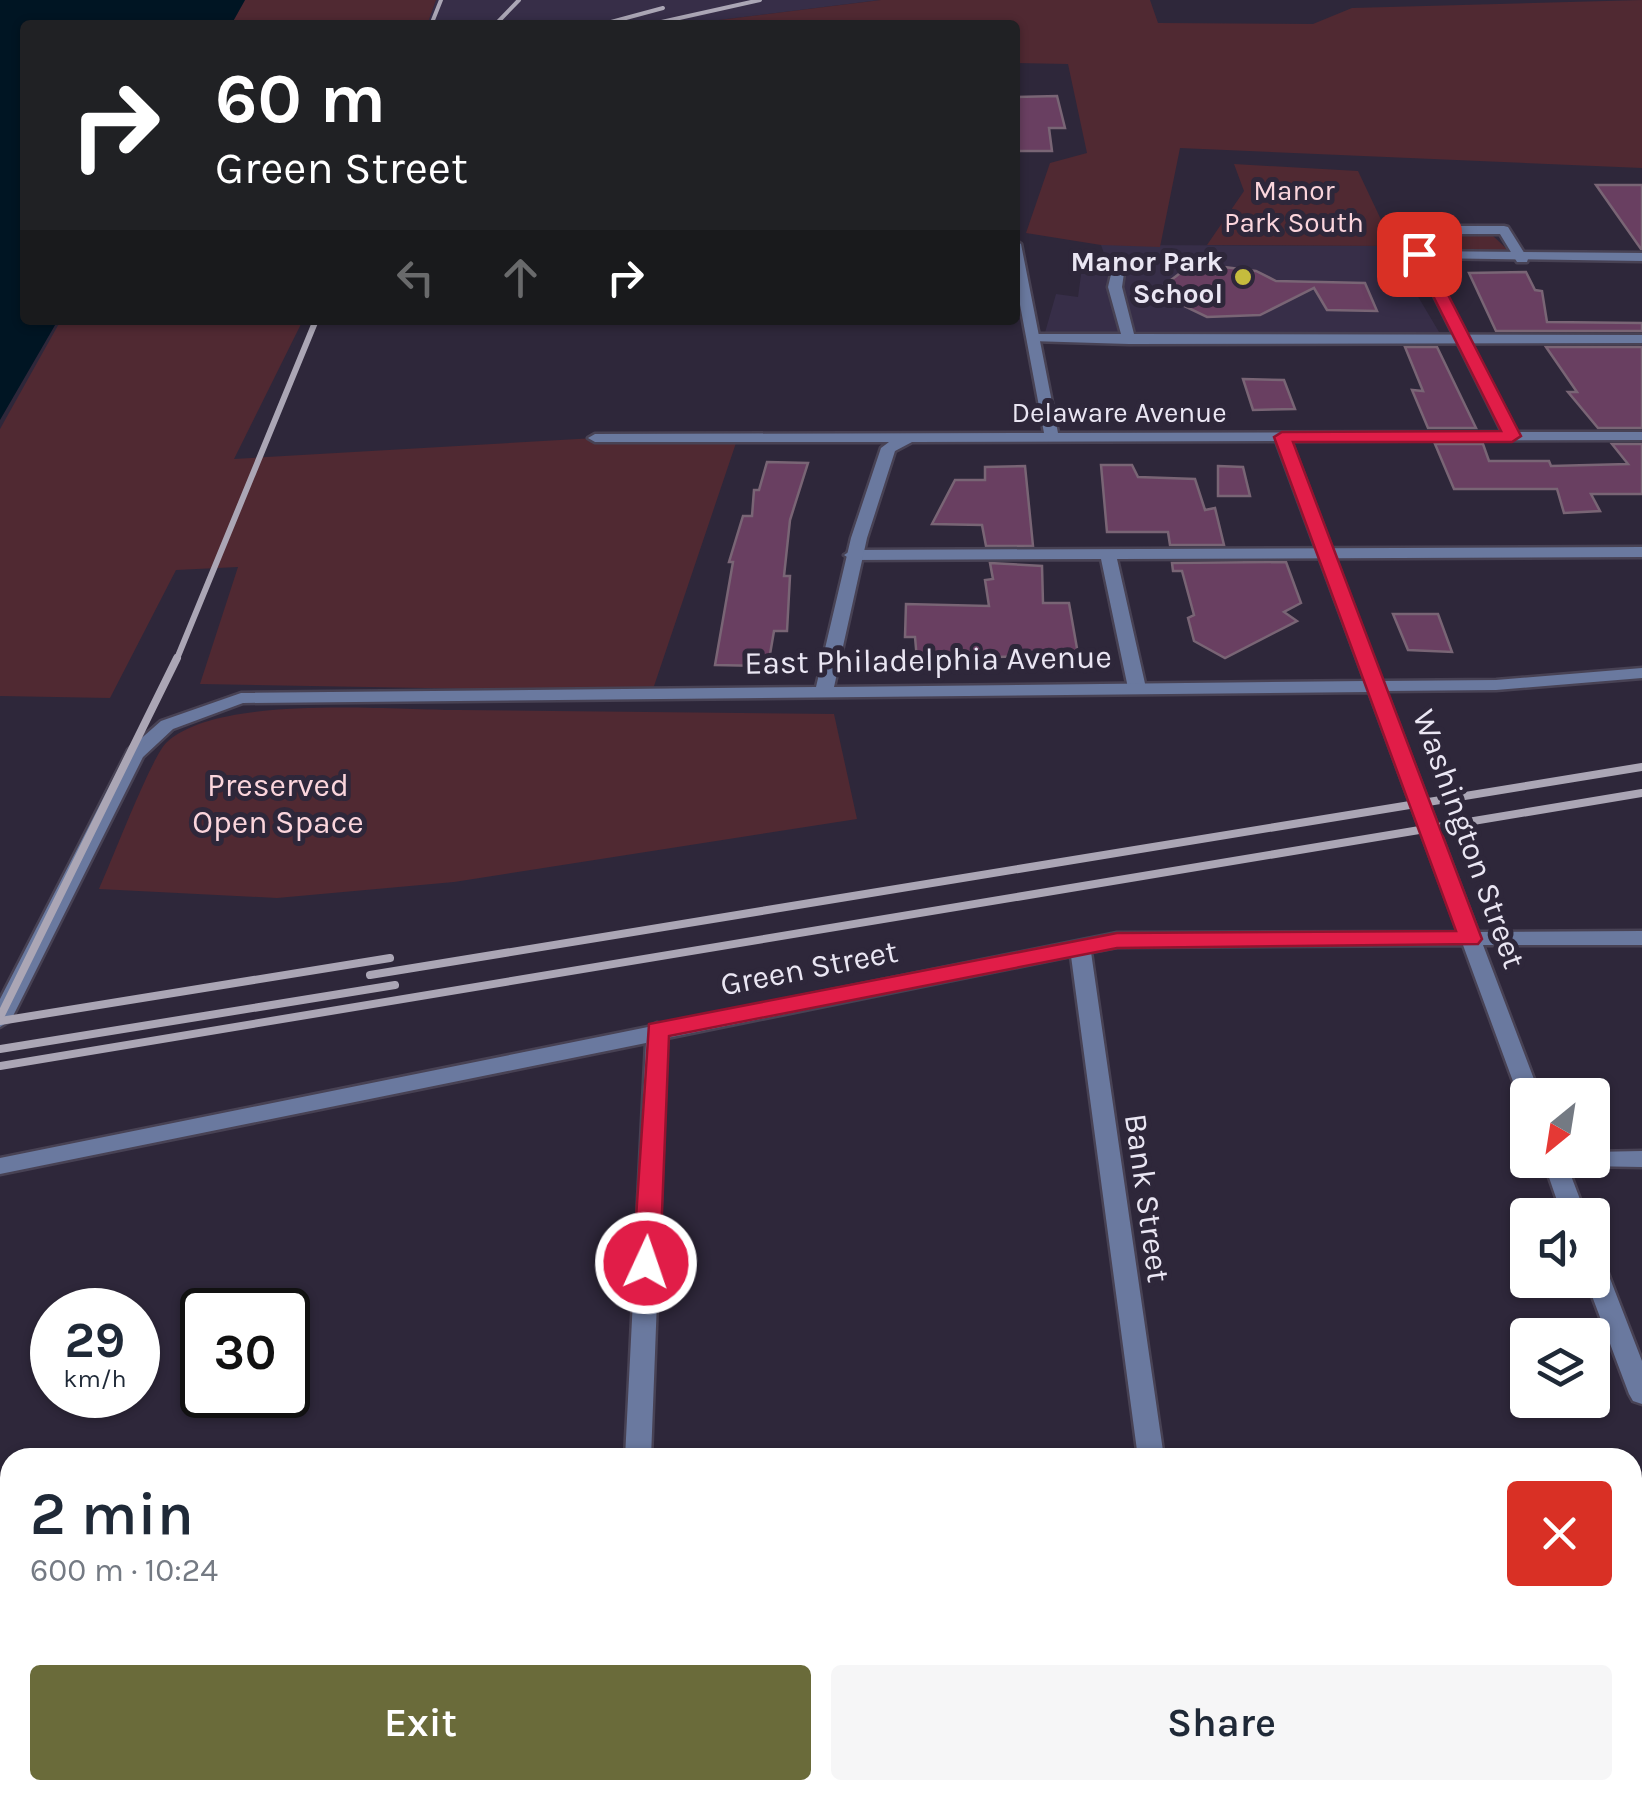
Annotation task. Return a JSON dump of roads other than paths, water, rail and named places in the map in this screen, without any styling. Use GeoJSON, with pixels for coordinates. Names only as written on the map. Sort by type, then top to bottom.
{"type":"FeatureCollection","features":[{"type":"Feature","properties":{"kind":"street"},"geometry":{"type":"LineString","coordinates":[[1512,436],[1409,234],[1420,230],[1504,230],[1522,259]]}},
{"type":"Feature","properties":{"kind":"street"},"geometry":{"type":"LineString","coordinates":[[1422,254],[1522,259],[1642,256]]}},
{"type":"Feature","properties":{"kind":"street"},"geometry":{"type":"LineString","coordinates":[[1020,266],[1052,438]]}},
{"type":"Feature","properties":{"kind":"street"},"geometry":{"type":"LineString","coordinates":[[1119,266],[1115,287],[1129,340]]}},
{"type":"Feature","properties":{"kind":"street"},"geometry":{"type":"LineString","coordinates":[[1036,338],[1642,340]]}},
{"type":"Feature","properties":{"kind":"street","name":"Delaware Avenue"},"geometry":{"type":"LineString","coordinates":[[596,438],[1642,436]]}},
{"type":"Feature","properties":{"kind":"street","name":"Washington Street"},"geometry":{"type":"LineString","coordinates":[[1282,437],[1523,1078]]}},
{"type":"Feature","properties":{"kind":"street"},"geometry":{"type":"LineString","coordinates":[[824,691],[852,555],[888,448],[907,439]]}},
{"type":"Feature","properties":{"kind":"street"},"geometry":{"type":"LineString","coordinates":[[852,555],[1642,552]]}},
{"type":"Feature","properties":{"kind":"street"},"geometry":{"type":"LineString","coordinates":[[1108,553],[1137,688]]}},
{"type":"Feature","properties":{"kind":"street","name":"East Philadelphia Avenue"},"geometry":{"type":"LineString","coordinates":[[0,1020],[135,754],[168,725],[214,704],[268,695],[1552,684],[1642,673]]}},
{"type":"Feature","properties":{"kind":"street","name":"Green Street"},"geometry":{"type":"LineString","coordinates":[[0,1166],[1117,940],[1642,938]]}},
{"type":"Feature","properties":{"kind":"street","name":"Bank Street"},"geometry":{"type":"LineString","coordinates":[[1080,948],[1150,1448]]}},
{"type":"Feature","properties":{"kind":"street"},"geometry":{"type":"LineString","coordinates":[[638,1448],[658,1030]]}},
{"type":"Feature","properties":{"kind":"street"},"geometry":{"type":"LineString","coordinates":[[1610,1160],[1642,1160]]}},
{"type":"Feature","properties":{"kind":"street"},"geometry":{"type":"LineString","coordinates":[[1605,1298],[1642,1394]]}},
{"type":"Feature","properties":{"kind":"water"},"geometry":{"type":"Polygon","coordinates":[[[0,0],[245,0],[234,20],[20,20],[20,325],[55,325],[0,420],[0,0]]]}},
{"type":"Feature","properties":{"kind":"railway"},"geometry":{"type":"LineString","coordinates":[[433,20],[441,0]]}},
{"type":"Feature","properties":{"kind":"railway"},"geometry":{"type":"LineString","coordinates":[[500,20],[519,0]]}},
{"type":"Feature","properties":{"kind":"railway"},"geometry":{"type":"LineString","coordinates":[[670,20],[760,0]]}},
{"type":"Feature","properties":{"kind":"railway"},"geometry":{"type":"LineString","coordinates":[[619,20],[663,8]]}},
{"type":"Feature","properties":{"kind":"railway"},"geometry":{"type":"LineString","coordinates":[[176,661],[314,325]]}},
{"type":"Feature","properties":{"kind":"railway"},"geometry":{"type":"LineString","coordinates":[[0,1017],[177,658]]}},
{"type":"Feature","properties":{"kind":"railway"},"geometry":{"type":"LineString","coordinates":[[370,975],[1642,767]]}},
{"type":"Feature","properties":{"kind":"railway"},"geometry":{"type":"LineString","coordinates":[[0,1066],[1642,793]]}},
{"type":"Feature","properties":{"kind":"railway"},"geometry":{"type":"LineString","coordinates":[[0,1021],[390,958]]}},
{"type":"Feature","properties":{"kind":"railway"},"geometry":{"type":"LineString","coordinates":[[0,1049],[395,985]]}},
{"type":"Feature","properties":{"kind":"place","name":"Manor Park School"},"geometry":{"type":"Point","coordinates":[1243,277]}},
{"type":"Feature","properties":{"kind":"park label","name":"Manor Park South"},"geometry":{"type":"Point","coordinates":[1294,206]}},
{"type":"Feature","properties":{"kind":"park label","name":"Preserved Open Space"},"geometry":{"type":"Point","coordinates":[278,804]}}]}
